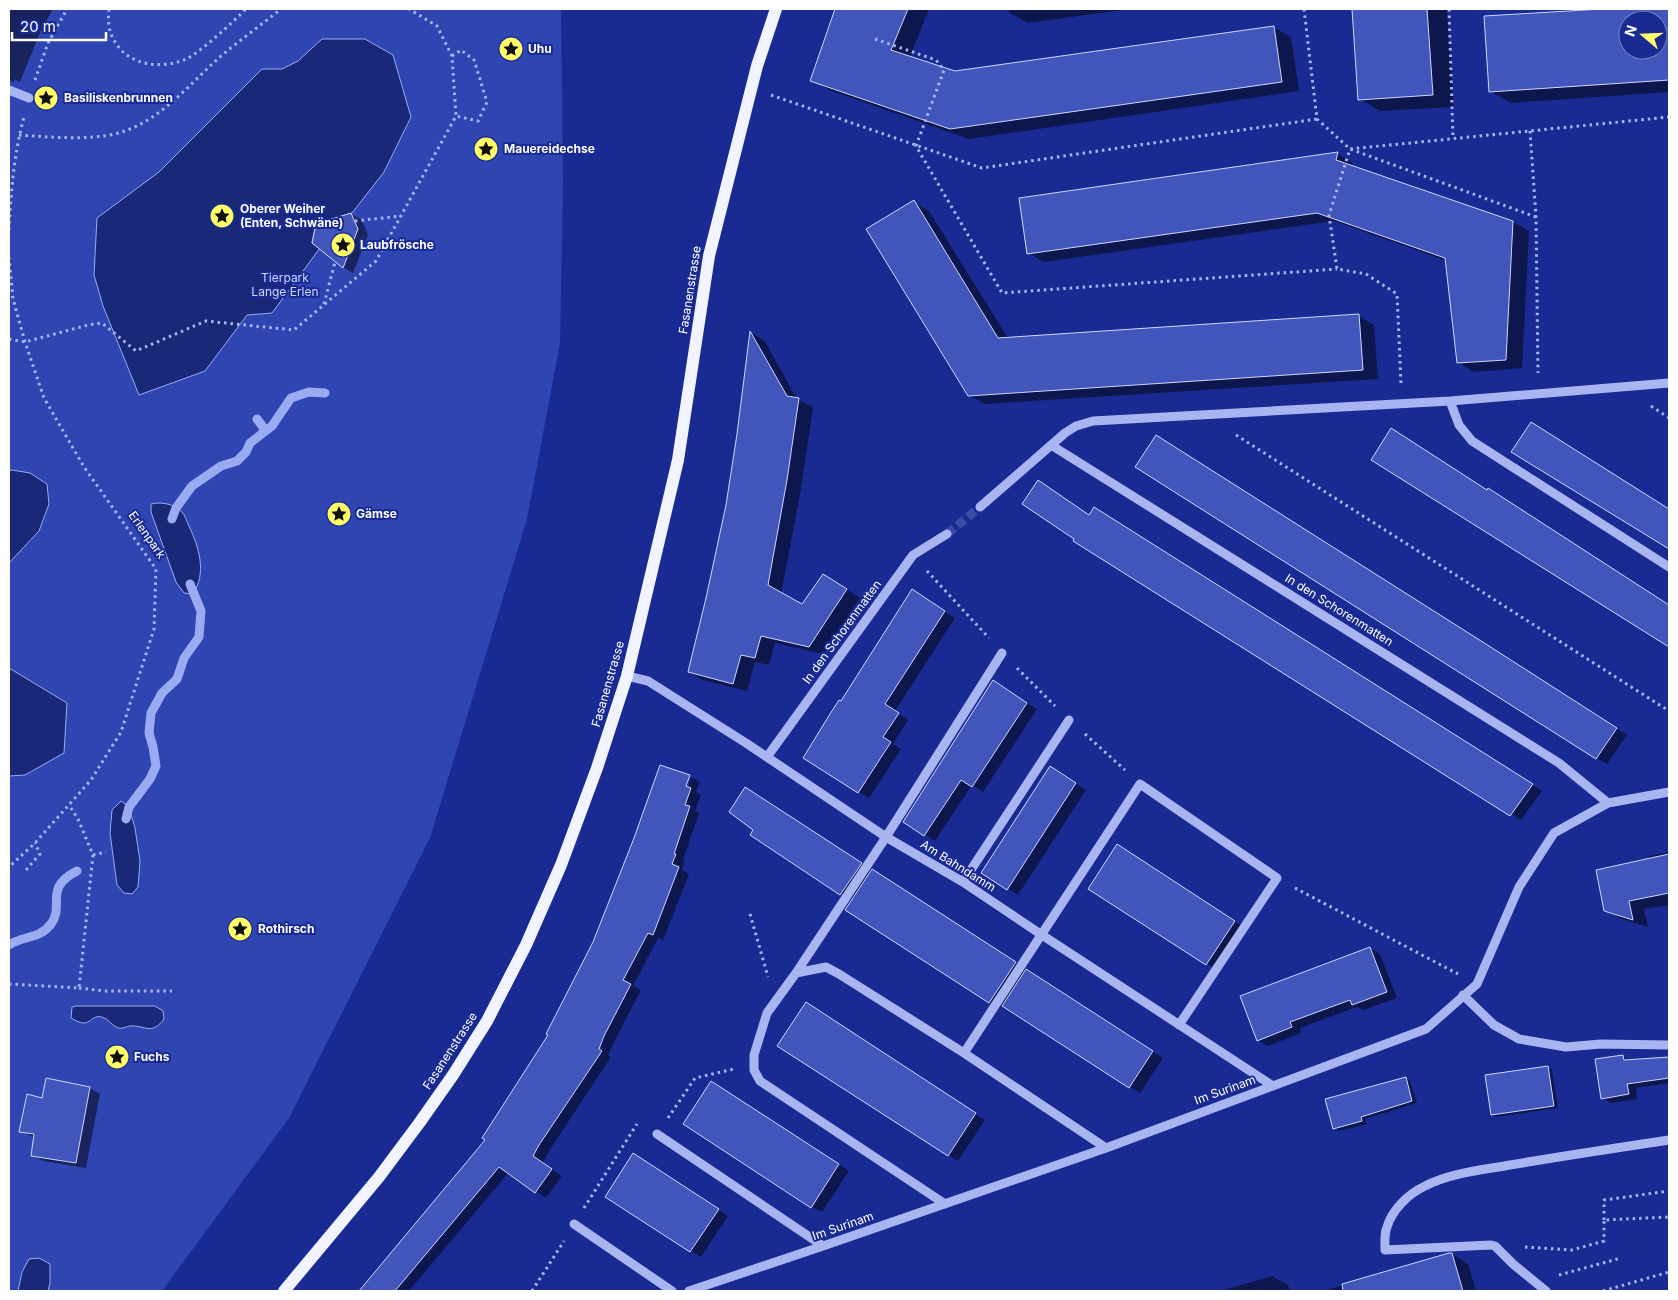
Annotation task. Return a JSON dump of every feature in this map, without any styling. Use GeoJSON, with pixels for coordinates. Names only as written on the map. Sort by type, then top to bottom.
{"type":"FeatureCollection","features":[{"type":"Feature","properties":{"kind":"main road","name":"Fasanenstrasse"},"geometry":{"type":"LineString","coordinates":[[284,1291],[379,1177],[453,1074],[487,1021],[526,945],[561,865],[597,768],[627,676],[678,460],[709,256],[751,88],[776,9]]}},
{"type":"Feature","properties":{"kind":"street"},"geometry":{"type":"LineString","coordinates":[[9,90],[29,98]]}},
{"type":"Feature","properties":{"kind":"street"},"geometry":{"type":"LineString","coordinates":[[980,508],[1065,433],[1076,426],[1094,421],[1450,401],[1669,383]]}},
{"type":"Feature","properties":{"kind":"street"},"geometry":{"type":"LineString","coordinates":[[1450,401],[1459,426],[1472,441],[1669,567]]}},
{"type":"Feature","properties":{"kind":"street","name":"In den Schorenmatten"},"geometry":{"type":"LineString","coordinates":[[1051,445],[1560,763],[1608,803]]}},
{"type":"Feature","properties":{"kind":"street","name":"In den Schorenmatten"},"geometry":{"type":"LineString","coordinates":[[767,757],[913,556],[947,534]]}},
{"type":"Feature","properties":{"kind":"street"},"geometry":{"type":"LineString","coordinates":[[946,1204],[760,1082],[754,1070],[754,1056],[767,1013],[796,973],[886,837],[1002,652]]}},
{"type":"Feature","properties":{"kind":"street","name":"Am Bahndamm"},"geometry":{"type":"LineString","coordinates":[[627,676],[648,681],[767,757],[886,837],[963,882],[1273,1086]]}},
{"type":"Feature","properties":{"kind":"street"},"geometry":{"type":"LineString","coordinates":[[963,882],[1069,720]]}},
{"type":"Feature","properties":{"kind":"street"},"geometry":{"type":"LineString","coordinates":[[964,1053],[1140,784],[1277,878],[1179,1025]]}},
{"type":"Feature","properties":{"kind":"street","name":"Im Surinam"},"geometry":{"type":"LineString","coordinates":[[689,1291],[1106,1148],[1426,1029],[1477,984],[1519,887],[1554,833],[1608,803],[1669,792]]}},
{"type":"Feature","properties":{"kind":"street"},"geometry":{"type":"LineString","coordinates":[[796,973],[826,967],[839,974],[964,1053],[1106,1148]]}},
{"type":"Feature","properties":{"kind":"street"},"geometry":{"type":"LineString","coordinates":[[1464,995],[1494,1024],[1520,1039],[1566,1047],[1602,1044],[1669,1045]]}},
{"type":"Feature","properties":{"kind":"street"},"geometry":{"type":"LineString","coordinates":[[657,1134],[823,1246]]}},
{"type":"Feature","properties":{"kind":"street"},"geometry":{"type":"LineString","coordinates":[[1546,1291],[1495,1246],[1385,1250],[1386,1228],[1400,1205],[1424,1186],[1473,1171],[1669,1140]]}},
{"type":"Feature","properties":{"kind":"street"},"geometry":{"type":"LineString","coordinates":[[574,1224],[672,1291]]}},
{"type":"Feature","properties":{"kind":"path"},"geometry":{"type":"LineString","coordinates":[[110,9],[109,30],[115,43],[125,54],[140,62],[157,65],[171,64],[186,59],[246,9]]}},
{"type":"Feature","properties":{"kind":"path"},"geometry":{"type":"LineString","coordinates":[[19,135],[68,138],[111,135],[138,126],[164,109],[221,56],[281,9]]}},
{"type":"Feature","properties":{"kind":"path"},"geometry":{"type":"LineString","coordinates":[[9,339],[25,342],[102,323],[136,351],[206,321],[294,330],[376,261],[456,116],[452,56],[437,26],[410,9]]}},
{"type":"Feature","properties":{"kind":"path"},"geometry":{"type":"LineString","coordinates":[[1304,9],[1317,119],[1350,149],[1536,217]]}},
{"type":"Feature","properties":{"kind":"path"},"geometry":{"type":"LineString","coordinates":[[1449,9],[1453,138]]}},
{"type":"Feature","properties":{"kind":"path"},"geometry":{"type":"LineString","coordinates":[[875,39],[936,60],[944,70],[916,146]]}},
{"type":"Feature","properties":{"kind":"path"},"geometry":{"type":"LineString","coordinates":[[452,56],[461,50],[474,60],[487,102],[478,121],[456,116]]}},
{"type":"Feature","properties":{"kind":"path"},"geometry":{"type":"LineString","coordinates":[[751,88],[982,168],[1317,119]]}},
{"type":"Feature","properties":{"kind":"path"},"geometry":{"type":"LineString","coordinates":[[1350,149],[1669,117]]}},
{"type":"Feature","properties":{"kind":"path"},"geometry":{"type":"LineString","coordinates":[[1530,131],[1536,217],[1538,394]]}},
{"type":"Feature","properties":{"kind":"path"},"geometry":{"type":"LineString","coordinates":[[916,146],[1002,293],[1337,269],[1366,274],[1397,294],[1402,404]]}},
{"type":"Feature","properties":{"kind":"path"},"geometry":{"type":"LineString","coordinates":[[1337,269],[1329,215],[1350,149]]}},
{"type":"Feature","properties":{"kind":"path"},"geometry":{"type":"LineString","coordinates":[[355,222],[401,216]]}},
{"type":"Feature","properties":{"kind":"path","name":"Erlenpark"},"geometry":{"type":"LineString","coordinates":[[9,257],[13,299],[44,398],[84,467],[156,570],[154,629],[121,732],[91,780],[34,843],[9,867]]}},
{"type":"Feature","properties":{"kind":"path"},"geometry":{"type":"LineString","coordinates":[[324,305],[335,262]]}},
{"type":"Feature","properties":{"kind":"path"},"geometry":{"type":"LineString","coordinates":[[1204,414],[1669,711]]}},
{"type":"Feature","properties":{"kind":"path"},"geometry":{"type":"LineString","coordinates":[[913,556],[1002,652],[1069,720],[1140,784]]}},
{"type":"Feature","properties":{"kind":"path"},"geometry":{"type":"LineString","coordinates":[[69,805],[78,818],[93,855],[79,988]]}},
{"type":"Feature","properties":{"kind":"path"},"geometry":{"type":"LineString","coordinates":[[26,870],[40,854],[34,843]]}},
{"type":"Feature","properties":{"kind":"path"},"geometry":{"type":"LineString","coordinates":[[93,855],[106,852]]}},
{"type":"Feature","properties":{"kind":"path"},"geometry":{"type":"LineString","coordinates":[[1277,878],[1477,984]]}},
{"type":"Feature","properties":{"kind":"path"},"geometry":{"type":"LineString","coordinates":[[750,914],[775,1002]]}},
{"type":"Feature","properties":{"kind":"path"},"geometry":{"type":"LineString","coordinates":[[9,984],[106,991],[172,991]]}},
{"type":"Feature","properties":{"kind":"path"},"geometry":{"type":"LineString","coordinates":[[532,1291],[638,1123],[657,1134],[695,1078],[754,1064]]}},
{"type":"Feature","properties":{"kind":"path"},"geometry":{"type":"LineString","coordinates":[[1491,1245],[1572,1250],[1604,1241],[1604,1200],[1669,1191]]}},
{"type":"Feature","properties":{"kind":"path"},"geometry":{"type":"LineString","coordinates":[[1604,1220],[1669,1217]]}},
{"type":"Feature","properties":{"kind":"path"},"geometry":{"type":"LineString","coordinates":[[1535,1283],[1621,1258]]}},
{"type":"Feature","properties":{"kind":"path"},"geometry":{"type":"LineString","coordinates":[[1603,1291],[1669,1272]]}},
{"type":"Feature","properties":{"kind":"green space","name":"Tierpark Lange Erlen"},"geometry":{"type":"Polygon","coordinates":[[[9,9],[561,9],[563,184],[560,343],[527,519],[430,838],[289,1118],[162,1291],[9,1291],[9,9]]]}},
{"type":"Feature","properties":{"kind":"shaded area","name":"Oberer Weiher (Enten, Schwäne)"},"geometry":{"type":"Polygon","coordinates":[[[322,39],[365,39],[393,55],[411,117],[384,172],[352,213],[316,224],[312,243],[320,248],[272,313],[247,315],[205,371],[139,395],[103,306],[94,275],[97,218],[159,172],[262,69],[282,69],[298,61],[322,39]]]}},
{"type":"Feature","properties":{"kind":"shaded area"},"geometry":{"type":"Polygon","coordinates":[[[9,471],[30,473],[47,484],[49,504],[39,531],[9,563],[9,471]]]}},
{"type":"Feature","properties":{"kind":"shaded area"},"geometry":{"type":"Polygon","coordinates":[[[151,504],[171,505],[180,510],[193,534],[201,569],[193,594],[184,593],[176,582],[151,512],[151,504]]]}},
{"type":"Feature","properties":{"kind":"shaded area"},"geometry":{"type":"Polygon","coordinates":[[[9,668],[67,703],[64,753],[25,775],[9,776],[9,668]]]}},
{"type":"Feature","properties":{"kind":"shaded area"},"geometry":{"type":"Polygon","coordinates":[[[121,801],[129,807],[135,828],[140,861],[138,887],[132,894],[124,893],[117,885],[110,833],[112,810],[121,801]]]}},
{"type":"Feature","properties":{"kind":"shaded area"},"geometry":{"type":"Polygon","coordinates":[[[155,1006],[163,1011],[164,1019],[152,1028],[130,1026],[118,1028],[102,1017],[83,1023],[71,1018],[72,1007],[155,1006]]]}},
{"type":"Feature","properties":{"kind":"shaded area"},"geometry":{"type":"Polygon","coordinates":[[[39,1258],[50,1264],[48,1291],[18,1291],[22,1272],[29,1259],[39,1258]]]}},
{"type":"Feature","properties":{"kind":"building"},"geometry":{"type":"Polygon","coordinates":[[[835,9],[908,9],[891,50],[955,71],[1274,26],[1282,82],[950,129],[810,81],[835,9]]]}},
{"type":"Feature","properties":{"kind":"building"},"geometry":{"type":"Polygon","coordinates":[[[1352,9],[1427,9],[1433,95],[1358,100],[1352,9]]]}},
{"type":"Feature","properties":{"kind":"building"},"geometry":{"type":"Polygon","coordinates":[[[1602,9],[1669,9],[1669,80],[1489,92],[1484,16],[1602,9]]]}},
{"type":"Feature","properties":{"kind":"building"},"geometry":{"type":"Polygon","coordinates":[[[1338,152],[1336,160],[1513,221],[1506,360],[1457,363],[1445,258],[1317,213],[1027,254],[1019,198],[1338,152]]]}},
{"type":"Feature","properties":{"kind":"building"},"geometry":{"type":"Polygon","coordinates":[[[914,200],[998,338],[1359,314],[1363,370],[968,396],[866,229],[914,200]]]}},
{"type":"Feature","properties":{"kind":"building"},"geometry":{"type":"Polygon","coordinates":[[[351,213],[358,229],[343,268],[312,243],[316,224],[351,213]]]}},
{"type":"Feature","properties":{"kind":"building"},"geometry":{"type":"Polygon","coordinates":[[[750,331],[787,396],[799,398],[787,480],[768,585],[802,604],[823,574],[847,589],[809,647],[761,636],[755,658],[741,655],[733,684],[688,672],[726,505],[750,331]]]}},
{"type":"Feature","properties":{"kind":"building"},"geometry":{"type":"Polygon","coordinates":[[[1531,422],[1669,509],[1669,549],[1511,452],[1531,422]]]}},
{"type":"Feature","properties":{"kind":"building"},"geometry":{"type":"Polygon","coordinates":[[[1391,428],[1669,605],[1669,647],[1371,460],[1391,428]]]}},
{"type":"Feature","properties":{"kind":"building"},"geometry":{"type":"Polygon","coordinates":[[[1156,435],[1617,728],[1596,759],[1135,467],[1156,435]]]}},
{"type":"Feature","properties":{"kind":"building"},"geometry":{"type":"Polygon","coordinates":[[[1038,480],[1089,515],[1094,507],[1533,784],[1510,816],[1073,541],[1074,539],[1022,504],[1038,480]]]}},
{"type":"Feature","properties":{"kind":"building"},"geometry":{"type":"Polygon","coordinates":[[[912,589],[945,611],[885,704],[899,713],[883,737],[891,742],[858,793],[803,758],[912,589]]]}},
{"type":"Feature","properties":{"kind":"building"},"geometry":{"type":"Polygon","coordinates":[[[993,680],[1027,703],[972,787],[961,780],[924,836],[903,822],[993,680]]]}},
{"type":"Feature","properties":{"kind":"building"},"geometry":{"type":"Polygon","coordinates":[[[660,765],[690,775],[686,786],[691,788],[685,805],[690,806],[672,864],[679,867],[653,935],[648,933],[623,980],[631,984],[604,1036],[599,1049],[602,1051],[533,1156],[552,1169],[535,1193],[499,1167],[395,1291],[359,1291],[485,1140],[482,1138],[548,1035],[546,1034],[593,942],[634,838],[660,765]]]}},
{"type":"Feature","properties":{"kind":"building"},"geometry":{"type":"Polygon","coordinates":[[[1050,766],[1076,783],[1007,890],[981,873],[1050,766]]]}},
{"type":"Feature","properties":{"kind":"building"},"geometry":{"type":"Polygon","coordinates":[[[745,787],[862,863],[840,895],[750,835],[753,830],[729,812],[745,787]]]}},
{"type":"Feature","properties":{"kind":"building"},"geometry":{"type":"Polygon","coordinates":[[[1117,844],[1235,921],[1206,965],[1088,889],[1117,844]]]}},
{"type":"Feature","properties":{"kind":"building"},"geometry":{"type":"Polygon","coordinates":[[[1669,854],[1669,893],[1629,901],[1633,920],[1604,911],[1596,870],[1669,854]]]}},
{"type":"Feature","properties":{"kind":"building"},"geometry":{"type":"Polygon","coordinates":[[[872,869],[1016,962],[989,1003],[845,910],[872,869]]]}},
{"type":"Feature","properties":{"kind":"building"},"geometry":{"type":"Polygon","coordinates":[[[1370,947],[1387,992],[1352,1005],[1350,1000],[1290,1022],[1292,1027],[1257,1041],[1240,996],[1370,947]]]}},
{"type":"Feature","properties":{"kind":"building"},"geometry":{"type":"Polygon","coordinates":[[[1026,969],[1153,1051],[1129,1088],[1002,1006],[1026,969]]]}},
{"type":"Feature","properties":{"kind":"building"},"geometry":{"type":"Polygon","coordinates":[[[806,1002],[976,1113],[948,1156],[777,1046],[806,1002]]]}},
{"type":"Feature","properties":{"kind":"building"},"geometry":{"type":"Polygon","coordinates":[[[1623,1055],[1624,1060],[1669,1057],[1669,1078],[1627,1084],[1629,1094],[1601,1099],[1595,1059],[1623,1055]]]}},
{"type":"Feature","properties":{"kind":"building"},"geometry":{"type":"Polygon","coordinates":[[[1548,1066],[1554,1106],[1491,1115],[1485,1075],[1548,1066]]]}},
{"type":"Feature","properties":{"kind":"building"},"geometry":{"type":"Polygon","coordinates":[[[1406,1077],[1412,1101],[1361,1117],[1362,1121],[1333,1129],[1325,1099],[1406,1077]]]}},
{"type":"Feature","properties":{"kind":"building"},"geometry":{"type":"Polygon","coordinates":[[[46,1078],[90,1087],[76,1163],[31,1156],[34,1134],[19,1132],[27,1094],[42,1098],[46,1078]]]}},
{"type":"Feature","properties":{"kind":"building"},"geometry":{"type":"Polygon","coordinates":[[[711,1081],[839,1164],[811,1208],[683,1124],[711,1081]]]}},
{"type":"Feature","properties":{"kind":"building"},"geometry":{"type":"Polygon","coordinates":[[[633,1153],[719,1209],[690,1252],[605,1197],[633,1153]]]}},
{"type":"Feature","properties":{"kind":"building"},"geometry":{"type":"Polygon","coordinates":[[[1452,1253],[1463,1291],[1343,1291],[1342,1284],[1452,1253]]]}},
{"type":"Feature","properties":{"kind":"waterway"},"geometry":{"type":"LineString","coordinates":[[172,519],[176,508],[192,486],[221,466],[237,461],[246,452],[250,443],[272,426],[291,398],[309,392],[325,393]]}},
{"type":"Feature","properties":{"kind":"waterway"},"geometry":{"type":"LineString","coordinates":[[257,419],[264,432]]}},
{"type":"Feature","properties":{"kind":"waterway"},"geometry":{"type":"LineString","coordinates":[[126,819],[129,807],[150,779],[156,766],[149,733],[151,713],[162,693],[177,679],[184,658],[199,637],[201,611],[190,584]]}},
{"type":"Feature","properties":{"kind":"waterway"},"geometry":{"type":"LineString","coordinates":[[9,945],[47,929],[55,917],[56,897],[61,884],[67,877],[77,871]]}},
{"type":"Feature","properties":{"kind":"tunnel"},"geometry":{"type":"LineString","coordinates":[[947,534],[980,507]]}},
{"type":"Feature","properties":{"kind":"place","name":"Uhu"},"geometry":{"type":"Point","coordinates":[511,49]}},
{"type":"Feature","properties":{"kind":"place","name":"Basiliskenbrunnen"},"geometry":{"type":"Point","coordinates":[46,98]}},
{"type":"Feature","properties":{"kind":"place","name":"Mauereidechse"},"geometry":{"type":"Point","coordinates":[486,149]}},
{"type":"Feature","properties":{"kind":"place","name":"Oberer Weiher (Enten, Schwäne)"},"geometry":{"type":"Point","coordinates":[222,216]}},
{"type":"Feature","properties":{"kind":"place","name":"Laubfrösche"},"geometry":{"type":"Point","coordinates":[343,245]}},
{"type":"Feature","properties":{"kind":"place","name":"Gämse"},"geometry":{"type":"Point","coordinates":[339,514]}},
{"type":"Feature","properties":{"kind":"place","name":"Rothirsch"},"geometry":{"type":"Point","coordinates":[240,929]}},
{"type":"Feature","properties":{"kind":"place","name":"Fuchs"},"geometry":{"type":"Point","coordinates":[117,1057]}}]}
